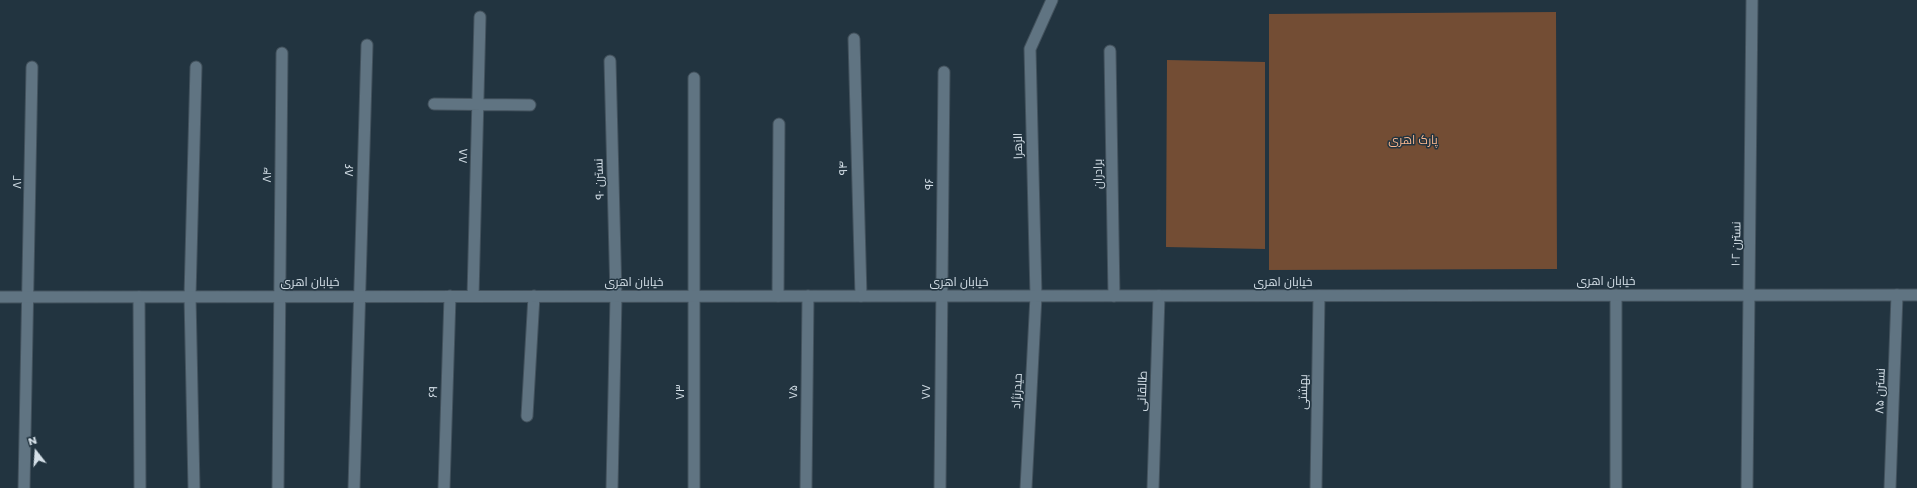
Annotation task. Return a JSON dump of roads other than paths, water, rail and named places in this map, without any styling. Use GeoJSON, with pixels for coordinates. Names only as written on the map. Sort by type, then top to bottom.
{"type":"FeatureCollection","features":[{"type":"Feature","properties":{"kind":"street","name":"الزهرا"},"geometry":{"type":"LineString","coordinates":[[1036,296],[1030,49],[1052,0]]}},
{"type":"Feature","properties":{"kind":"street","name":"نسترن ۱۰۲"},"geometry":{"type":"LineString","coordinates":[[1747,488],[1752,0]]}},
{"type":"Feature","properties":{"kind":"street","name":"۸۸"},"geometry":{"type":"LineString","coordinates":[[473,296],[480,17]]}},
{"type":"Feature","properties":{"kind":"street","name":"۹۴"},"geometry":{"type":"LineString","coordinates":[[854,39],[861,296]]}},
{"type":"Feature","properties":{"kind":"street","name":"۸۶"},"geometry":{"type":"LineString","coordinates":[[354,488],[367,45]]}},
{"type":"Feature","properties":{"kind":"street","name":"برادران"},"geometry":{"type":"LineString","coordinates":[[1110,51],[1114,296]]}},
{"type":"Feature","properties":{"kind":"street","name":"۸۴"},"geometry":{"type":"LineString","coordinates":[[278,488],[282,53]]}},
{"type":"Feature","properties":{"kind":"street","name":"نسترن ۹۰"},"geometry":{"type":"LineString","coordinates":[[610,61],[616,296],[612,488]]}},
{"type":"Feature","properties":{"kind":"street","name":"۸۲"},"geometry":{"type":"LineString","coordinates":[[24,488],[29,296],[32,67]]}},
{"type":"Feature","properties":{"kind":"street"},"geometry":{"type":"LineString","coordinates":[[194,488],[190,296],[196,67]]}},
{"type":"Feature","properties":{"kind":"street","name":"۹۶"},"geometry":{"type":"LineString","coordinates":[[941,296],[944,72]]}},
{"type":"Feature","properties":{"kind":"street","name":"۷۳"},"geometry":{"type":"LineString","coordinates":[[694,78],[694,488]]}},
{"type":"Feature","properties":{"kind":"street"},"geometry":{"type":"LineString","coordinates":[[434,104],[530,105]]}},
{"type":"Feature","properties":{"kind":"street"},"geometry":{"type":"LineString","coordinates":[[778,296],[779,124]]}},
{"type":"Feature","properties":{"kind":"street"},"geometry":{"type":"LineString","coordinates":[[1616,295],[1616,488]]}},
{"type":"Feature","properties":{"kind":"street","name":"نسترن ۸۵"},"geometry":{"type":"LineString","coordinates":[[1890,488],[1897,295]]}},
{"type":"Feature","properties":{"kind":"street","name":"خیابان اهری"},"geometry":{"type":"LineString","coordinates":[[0,297],[1917,295]]}},
{"type":"Feature","properties":{"kind":"street","name":"۶۹"},"geometry":{"type":"LineString","coordinates":[[444,488],[450,296]]}},
{"type":"Feature","properties":{"kind":"street"},"geometry":{"type":"LineString","coordinates":[[527,416],[534,296]]}},
{"type":"Feature","properties":{"kind":"street","name":"۷۵"},"geometry":{"type":"LineString","coordinates":[[806,488],[808,296]]}},
{"type":"Feature","properties":{"kind":"street","name":"۷۷"},"geometry":{"type":"LineString","coordinates":[[940,488],[941,296]]}},
{"type":"Feature","properties":{"kind":"street","name":"حیدرنژاد"},"geometry":{"type":"LineString","coordinates":[[1026,488],[1036,296]]}},
{"type":"Feature","properties":{"kind":"street","name":"طالقانی"},"geometry":{"type":"LineString","coordinates":[[1153,488],[1160,296]]}},
{"type":"Feature","properties":{"kind":"street","name":"بهشتی"},"geometry":{"type":"LineString","coordinates":[[1316,488],[1319,296]]}},
{"type":"Feature","properties":{"kind":"street"},"geometry":{"type":"LineString","coordinates":[[139,297],[140,488]]}},
{"type":"Feature","properties":{"kind":"park label","name":"پارک اهری"},"geometry":{"type":"Point","coordinates":[1413,141]}}]}
